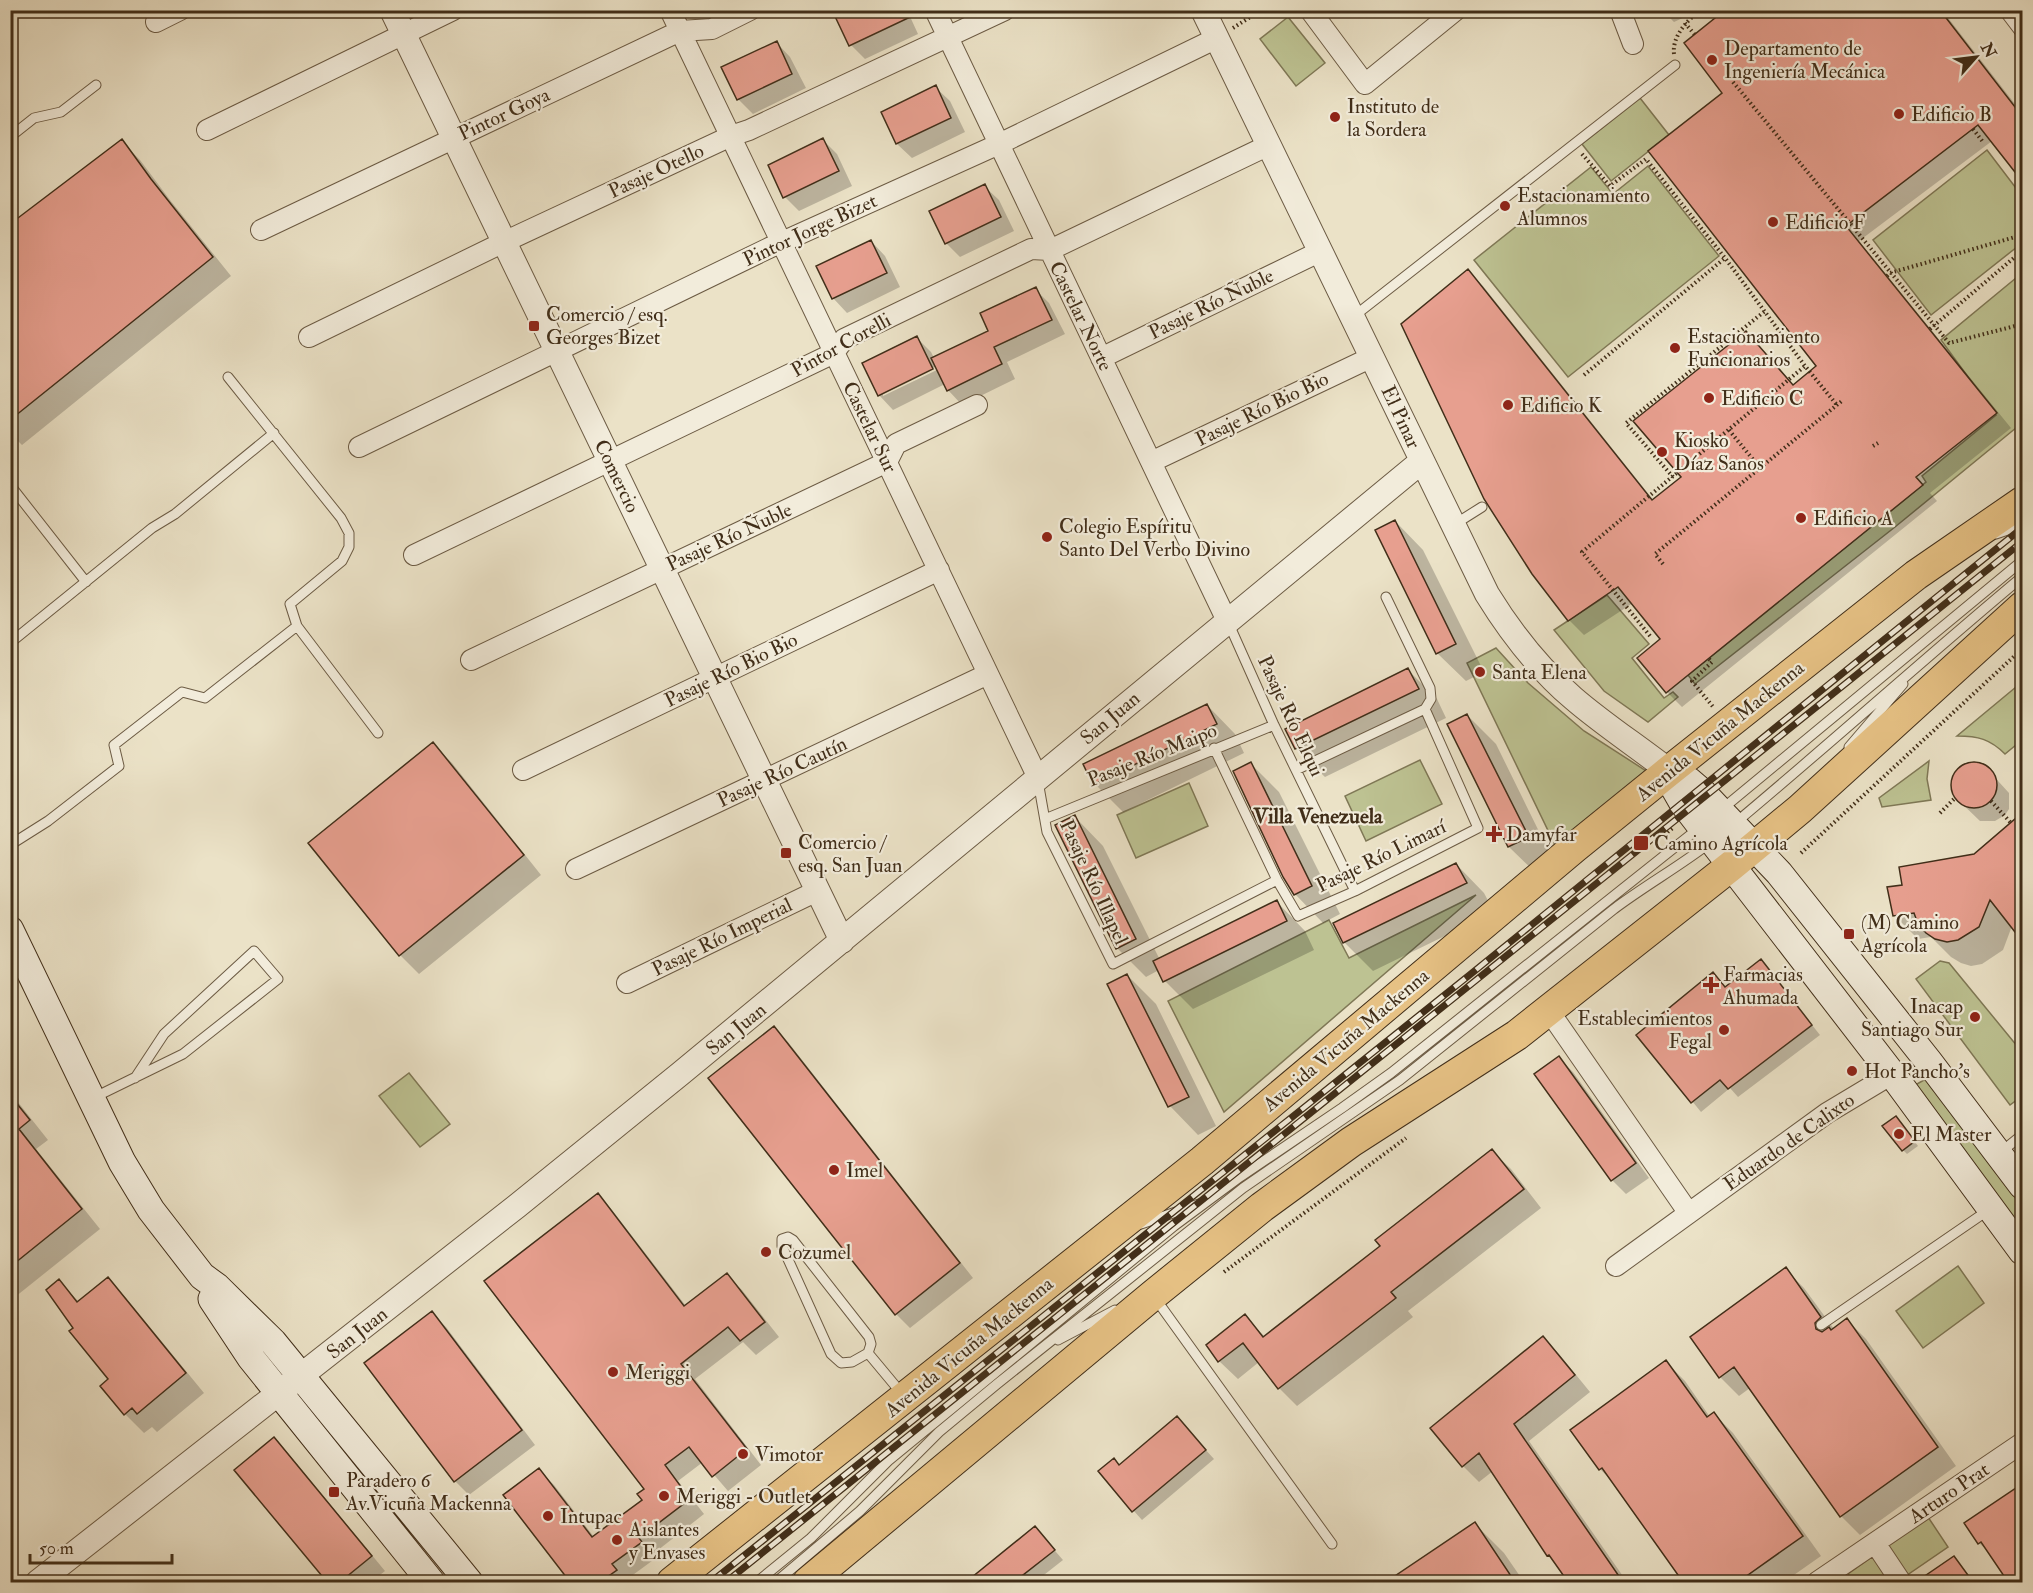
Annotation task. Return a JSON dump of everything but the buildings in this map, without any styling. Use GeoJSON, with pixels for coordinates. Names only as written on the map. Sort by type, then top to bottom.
{"type":"FeatureCollection","features":[{"type":"Feature","properties":{"kind":"main road","name":"Avenida Vicuña Mackenna"},"geometry":{"type":"LineString","coordinates":[[672,1582],[1202,1161],[1669,771],[1945,553],[2022,502]]}},
{"type":"Feature","properties":{"kind":"main road"},"geometry":{"type":"LineString","coordinates":[[808,1582],[1162,1287],[1262,1207],[1351,1142],[1517,1035],[1731,866],[1800,809],[2022,607]]}},
{"type":"Feature","properties":{"kind":"main road"},"geometry":{"type":"LineString","coordinates":[[1669,771],[1677,794],[1716,826],[1755,846],[1779,873],[1929,1062],[2022,1185]]}},
{"type":"Feature","properties":{"kind":"main road"},"geometry":{"type":"LineString","coordinates":[[1716,826],[1731,866],[1892,1074],[1992,1207],[2022,1251]]}},
{"type":"Feature","properties":{"kind":"main road"},"geometry":{"type":"LineString","coordinates":[[10,930],[91,1100],[136,1187],[171,1238],[202,1276],[217,1287],[273,1342],[469,1582]]}},
{"type":"Feature","properties":{"kind":"main road"},"geometry":{"type":"LineString","coordinates":[[1892,1074],[1929,1062]]}},
{"type":"Feature","properties":{"kind":"main road"},"geometry":{"type":"LineString","coordinates":[[202,1276],[209,1293],[239,1339],[279,1394],[431,1582]]}},
{"type":"Feature","properties":{"kind":"street"},"geometry":{"type":"LineString","coordinates":[[156,22],[180,10]]}},
{"type":"Feature","properties":{"kind":"street","name":"Comercio"},"geometry":{"type":"LineString","coordinates":[[392,10],[842,941]]}},
{"type":"Feature","properties":{"kind":"street"},"geometry":{"type":"LineString","coordinates":[[207,130],[453,10]]}},
{"type":"Feature","properties":{"kind":"street","name":"Castelar Sur"},"geometry":{"type":"LineString","coordinates":[[670,10],[1038,778]]}},
{"type":"Feature","properties":{"kind":"street","name":"Pintor Goya"},"geometry":{"type":"LineString","coordinates":[[261,230],[680,31],[712,29],[750,10]]}},
{"type":"Feature","properties":{"kind":"street","name":"Castelar Norte"},"geometry":{"type":"LineString","coordinates":[[935,10],[1227,621]]}},
{"type":"Feature","properties":{"kind":"street","name":"Pasaje Otello"},"geometry":{"type":"LineString","coordinates":[[309,337],[504,242],[730,136],[749,130],[949,38],[1005,10]]}},
{"type":"Feature","properties":{"kind":"street","name":"El Pinar"},"geometry":{"type":"LineString","coordinates":[[1203,10],[1487,594],[1525,649],[1573,698],[1669,771]]}},
{"type":"Feature","properties":{"kind":"street"},"geometry":{"type":"LineString","coordinates":[[1310,10],[1365,84],[1456,10]]}},
{"type":"Feature","properties":{"kind":"street"},"geometry":{"type":"LineString","coordinates":[[1620,10],[1633,44]]}},
{"type":"Feature","properties":{"kind":"street","name":"Pintor Jorge Bizet"},"geometry":{"type":"LineString","coordinates":[[359,447],[781,242],[999,144],[1217,38]]}},
{"type":"Feature","properties":{"kind":"street","name":"Pintor Corelli"},"geometry":{"type":"LineString","coordinates":[[414,555],[834,353],[844,339],[1031,249],[1050,250],[1269,145]]}},
{"type":"Feature","properties":{"kind":"street","name":"Pasaje Río Ñuble"},"geometry":{"type":"LineString","coordinates":[[1101,358],[1321,251]]}},
{"type":"Feature","properties":{"kind":"street","name":"Pasaje Río Bio Bio"},"geometry":{"type":"LineString","coordinates":[[1151,462],[1372,357]]}},
{"type":"Feature","properties":{"kind":"street","name":"Pasaje Río Ñuble"},"geometry":{"type":"LineString","coordinates":[[471,660],[886,462],[896,444],[977,405]]}},
{"type":"Feature","properties":{"kind":"street","name":"San Juan"},"geometry":{"type":"LineString","coordinates":[[39,1582],[536,1191],[1422,461]]}},
{"type":"Feature","properties":{"kind":"street","name":"Pasaje Río Bio Bio"},"geometry":{"type":"LineString","coordinates":[[523,770],[939,570]]}},
{"type":"Feature","properties":{"kind":"street","name":"Pasaje Río Cautín"},"geometry":{"type":"LineString","coordinates":[[576,869],[988,674]]}},
{"type":"Feature","properties":{"kind":"street","name":"Pasaje Río Imperial"},"geometry":{"type":"LineString","coordinates":[[627,983],[817,891]]}},
{"type":"Feature","properties":{"kind":"street"},"geometry":{"type":"LineString","coordinates":[[1549,1011],[1688,1212]]}},
{"type":"Feature","properties":{"kind":"street","name":"Eduardo de Calixto"},"geometry":{"type":"LineString","coordinates":[[1616,1266],[1827,1113],[1892,1074]]}},
{"type":"Feature","properties":{"kind":"street","name":"Arturo Prat"},"geometry":{"type":"LineString","coordinates":[[1818,1582],[2022,1443]]}},
{"type":"Feature","properties":{"kind":"street"},"geometry":{"type":"LineString","coordinates":[[1875,1544],[1901,1582]]}},
{"type":"Feature","properties":{"kind":"lane"},"geometry":{"type":"LineString","coordinates":[[2003,10],[2022,35]]}},
{"type":"Feature","properties":{"kind":"lane"},"geometry":{"type":"LineString","coordinates":[[1353,317],[1675,65]]}},
{"type":"Feature","properties":{"kind":"lane"},"geometry":{"type":"LineString","coordinates":[[10,137],[34,118],[61,112],[96,85]]}},
{"type":"Feature","properties":{"kind":"lane"},"geometry":{"type":"LineString","coordinates":[[228,377],[349,532],[349,547],[342,561],[290,604],[297,626],[378,733]]}},
{"type":"Feature","properties":{"kind":"lane"},"geometry":{"type":"LineString","coordinates":[[10,643],[152,528],[175,514],[273,433]]}},
{"type":"Feature","properties":{"kind":"lane"},"geometry":{"type":"LineString","coordinates":[[10,484],[86,582]]}},
{"type":"Feature","properties":{"kind":"lane"},"geometry":{"type":"LineString","coordinates":[[1453,525],[1482,507]]}},
{"type":"Feature","properties":{"kind":"lane"},"geometry":{"type":"LineString","coordinates":[[1945,553],[2022,525]]}},
{"type":"Feature","properties":{"kind":"lane"},"geometry":{"type":"LineString","coordinates":[[776,1582],[860,1511],[939,1432],[1040,1349],[1243,1188],[1400,1080],[1614,909],[1673,870],[1716,826],[2022,561]]}},
{"type":"Feature","properties":{"kind":"lane"},"geometry":{"type":"LineString","coordinates":[[757,1582],[812,1538],[888,1461],[1207,1201],[1342,1108],[1716,826],[1820,751],[1930,653],[2022,577]]}},
{"type":"Feature","properties":{"kind":"lane"},"geometry":{"type":"LineString","coordinates":[[1296,770],[1425,710],[1431,699],[1430,688],[1386,597]]}},
{"type":"Feature","properties":{"kind":"lane","name":"Pasaje Río Elqui"},"geometry":{"type":"LineString","coordinates":[[1227,621],[1354,891]]}},
{"type":"Feature","properties":{"kind":"lane"},"geometry":{"type":"LineString","coordinates":[[10,845],[48,821],[119,766],[114,745],[182,692],[205,698],[297,626]]}},
{"type":"Feature","properties":{"kind":"lane"},"geometry":{"type":"LineString","coordinates":[[1800,809],[1860,733],[1930,653]]}},
{"type":"Feature","properties":{"kind":"lane","name":"Pasaje Río Limarí"},"geometry":{"type":"LineString","coordinates":[[1277,880],[1298,916],[1354,891],[1478,828],[1425,710]]}},
{"type":"Feature","properties":{"kind":"lane","name":"Pasaje Río Maipo"},"geometry":{"type":"LineString","coordinates":[[1045,819],[1274,724]]}},
{"type":"Feature","properties":{"kind":"lane"},"geometry":{"type":"LineString","coordinates":[[1214,748],[1277,880]]}},
{"type":"Feature","properties":{"kind":"lane","name":"Pasaje Río Illapel"},"geometry":{"type":"LineString","coordinates":[[1038,778],[1047,832],[1113,964],[1277,880]]}},
{"type":"Feature","properties":{"kind":"lane"},"geometry":{"type":"LineString","coordinates":[[91,1100],[135,1078],[183,1054],[278,979],[254,951],[164,1034],[135,1078]]}},
{"type":"Feature","properties":{"kind":"lane"},"geometry":{"type":"LineString","coordinates":[[1999,1154],[2022,1135]]}},
{"type":"Feature","properties":{"kind":"lane"},"geometry":{"type":"LineString","coordinates":[[1109,1235],[1207,1201]]}},
{"type":"Feature","properties":{"kind":"lane"},"geometry":{"type":"LineString","coordinates":[[1821,1325],[1992,1207]]}},
{"type":"Feature","properties":{"kind":"lane"},"geometry":{"type":"LineString","coordinates":[[788,1237],[793,1240],[869,1337],[871,1344],[868,1353],[852,1362],[841,1364],[831,1354],[782,1246],[782,1239],[788,1237]]}},
{"type":"Feature","properties":{"kind":"lane"},"geometry":{"type":"LineString","coordinates":[[1040,1349],[1162,1287],[1332,1544]]}},
{"type":"Feature","properties":{"kind":"lane"},"geometry":{"type":"LineString","coordinates":[[868,1353],[905,1397]]}},
{"type":"Feature","properties":{"kind":"path"},"geometry":{"type":"LineString","coordinates":[[1217,38],[1261,10]]}},
{"type":"Feature","properties":{"kind":"path"},"geometry":{"type":"LineString","coordinates":[[1675,65],[1673,47],[1684,23],[1700,10]]}},
{"type":"Feature","properties":{"kind":"path"},"geometry":{"type":"LineString","coordinates":[[1684,23],[1695,35]]}},
{"type":"Feature","properties":{"kind":"path"},"geometry":{"type":"LineString","coordinates":[[1733,82],[1888,275],[1931,327],[1948,343],[2019,325]]}},
{"type":"Feature","properties":{"kind":"path"},"geometry":{"type":"LineString","coordinates":[[1973,129],[1983,142]]}},
{"type":"Feature","properties":{"kind":"path"},"geometry":{"type":"LineString","coordinates":[[1574,144],[1610,186],[1646,159],[1837,405]]}},
{"type":"Feature","properties":{"kind":"path"},"geometry":{"type":"LineString","coordinates":[[1888,275],[2022,235]]}},
{"type":"Feature","properties":{"kind":"path"},"geometry":{"type":"LineString","coordinates":[[1931,327],[2022,251]]}},
{"type":"Feature","properties":{"kind":"path"},"geometry":{"type":"LineString","coordinates":[[1584,375],[1725,258]]}},
{"type":"Feature","properties":{"kind":"path"},"geometry":{"type":"LineString","coordinates":[[1673,477],[1626,423],[1765,311]]}},
{"type":"Feature","properties":{"kind":"path"},"geometry":{"type":"LineString","coordinates":[[1794,352],[1800,346]]}},
{"type":"Feature","properties":{"kind":"path"},"geometry":{"type":"LineString","coordinates":[[1650,636],[1582,552],[1805,366]]}},
{"type":"Feature","properties":{"kind":"path"},"geometry":{"type":"LineString","coordinates":[[1663,564],[1655,554],[1843,400]]}},
{"type":"Feature","properties":{"kind":"path"},"geometry":{"type":"LineString","coordinates":[[1729,430],[1760,468]]}},
{"type":"Feature","properties":{"kind":"path"},"geometry":{"type":"LineString","coordinates":[[1801,853],[2022,649]]}},
{"type":"Feature","properties":{"kind":"path"},"geometry":{"type":"LineString","coordinates":[[1707,699],[1692,681],[1712,662],[1708,658]]}},
{"type":"Feature","properties":{"kind":"path"},"geometry":{"type":"LineString","coordinates":[[1940,813],[1955,798]]}},
{"type":"Feature","properties":{"kind":"path"},"geometry":{"type":"LineString","coordinates":[[1991,801],[2011,823]]}},
{"type":"Feature","properties":{"kind":"green space"},"geometry":{"type":"Polygon","coordinates":[[[1288,17],[1325,63],[1296,86],[1260,39],[1288,17]]]}},
{"type":"Feature","properties":{"kind":"green space"},"geometry":{"type":"Polygon","coordinates":[[[1640,98],[1669,135],[1611,181],[1582,144],[1640,98]]]}},
{"type":"Feature","properties":{"kind":"green space"},"geometry":{"type":"Polygon","coordinates":[[[1987,150],[2022,196],[2022,243],[1931,315],[1873,240],[1987,150]]]}},
{"type":"Feature","properties":{"kind":"green space"},"geometry":{"type":"Polygon","coordinates":[[[1648,166],[1719,256],[1568,377],[1474,260],[1591,167],[1613,194],[1648,166]]]}},
{"type":"Feature","properties":{"kind":"green space"},"geometry":{"type":"Polygon","coordinates":[[[2022,273],[2022,423],[1895,527],[1695,684],[1688,675],[1926,482],[1922,476],[1996,415],[1941,340],[2022,273]]]}},
{"type":"Feature","properties":{"kind":"green space"},"geometry":{"type":"Polygon","coordinates":[[[1607,595],[1649,644],[1632,658],[1664,698],[1673,692],[1678,697],[1648,722],[1604,691],[1554,630],[1607,595]]]}},
{"type":"Feature","properties":{"kind":"green space"},"geometry":{"type":"Polygon","coordinates":[[[1496,648],[1528,683],[1584,731],[1651,774],[1556,847],[1467,663],[1496,648]]]}},
{"type":"Feature","properties":{"kind":"green space"},"geometry":{"type":"Polygon","coordinates":[[[2022,682],[2022,740],[2005,754],[1983,739],[1957,736],[2022,682]]]}},
{"type":"Feature","properties":{"kind":"green space"},"geometry":{"type":"Polygon","coordinates":[[[1420,760],[1442,804],[1366,841],[1345,796],[1420,760]]]}},
{"type":"Feature","properties":{"kind":"green space"},"geometry":{"type":"Polygon","coordinates":[[[1929,761],[1927,779],[1931,800],[1882,807],[1879,798],[1929,761]]]}},
{"type":"Feature","properties":{"kind":"green space"},"geometry":{"type":"Polygon","coordinates":[[[1189,783],[1208,826],[1136,858],[1117,815],[1189,783]]]}},
{"type":"Feature","properties":{"kind":"green space"},"geometry":{"type":"Polygon","coordinates":[[[1476,895],[1224,1112],[1168,1001],[1329,920],[1349,958],[1476,895]]]}},
{"type":"Feature","properties":{"kind":"green space"},"geometry":{"type":"Polygon","coordinates":[[[1940,961],[1949,963],[2022,1052],[2022,1096],[2010,1105],[1916,979],[1940,961]]]}},
{"type":"Feature","properties":{"kind":"green space"},"geometry":{"type":"Polygon","coordinates":[[[409,1073],[450,1124],[420,1147],[379,1096],[409,1073]]]}},
{"type":"Feature","properties":{"kind":"green space"},"geometry":{"type":"Polygon","coordinates":[[[1930,1080],[2022,1207],[2022,1229],[1917,1089],[1917,1084],[1930,1080]]]}},
{"type":"Feature","properties":{"kind":"green space"},"geometry":{"type":"Polygon","coordinates":[[[1958,1266],[1984,1303],[1923,1348],[1896,1311],[1958,1266]]]}},
{"type":"Feature","properties":{"kind":"green space"},"geometry":{"type":"Polygon","coordinates":[[[1928,1517],[1948,1547],[1897,1582],[1854,1582],[1848,1574],[1928,1517]]]}},
{"type":"Feature","properties":{"kind":"railway"},"geometry":{"type":"LineString","coordinates":[[711,1582],[1472,973],[2022,528]]}},
{"type":"Feature","properties":{"kind":"railway"},"geometry":{"type":"LineString","coordinates":[[726,1582],[2022,542]]}},
{"type":"Feature","properties":{"kind":"place","name":"Departamento de Ingeniería Mecánica"},"geometry":{"type":"Point","coordinates":[1712,60]}},
{"type":"Feature","properties":{"kind":"place","name":"Edificio B"},"geometry":{"type":"Point","coordinates":[1899,114]}},
{"type":"Feature","properties":{"kind":"place","name":"Instituto de la Sordera"},"geometry":{"type":"Point","coordinates":[1335,117]}},
{"type":"Feature","properties":{"kind":"place","name":"Estacionamiento Alumnos"},"geometry":{"type":"Point","coordinates":[1505,206]}},
{"type":"Feature","properties":{"kind":"place","name":"Edificio F"},"geometry":{"type":"Point","coordinates":[1773,222]}},
{"type":"Feature","properties":{"kind":"place","name":"Comercio / esq. Georges Bizet"},"geometry":{"type":"Point","coordinates":[534,326]}},
{"type":"Feature","properties":{"kind":"place","name":"Estacionamiento Funcionarios"},"geometry":{"type":"Point","coordinates":[1675,348]}},
{"type":"Feature","properties":{"kind":"place","name":"Edificio C"},"geometry":{"type":"Point","coordinates":[1709,398]}},
{"type":"Feature","properties":{"kind":"place","name":"Edificio K"},"geometry":{"type":"Point","coordinates":[1508,405]}},
{"type":"Feature","properties":{"kind":"place","name":"Kiosko Díaz Sanos"},"geometry":{"type":"Point","coordinates":[1662,452]}},
{"type":"Feature","properties":{"kind":"place","name":"Edificio A"},"geometry":{"type":"Point","coordinates":[1801,518]}},
{"type":"Feature","properties":{"kind":"place","name":"Colegio Espíritu Santo Del Verbo Divino"},"geometry":{"type":"Point","coordinates":[1047,537]}},
{"type":"Feature","properties":{"kind":"place","name":"Santa Elena"},"geometry":{"type":"Point","coordinates":[1480,672]}},
{"type":"Feature","properties":{"kind":"place","name":"Damyfar"},"geometry":{"type":"Point","coordinates":[1494,834]}},
{"type":"Feature","properties":{"kind":"place","name":"Camino Agrícola"},"geometry":{"type":"Point","coordinates":[1641,843]}},
{"type":"Feature","properties":{"kind":"place","name":"Comercio / esq. San Juan"},"geometry":{"type":"Point","coordinates":[786,853]}},
{"type":"Feature","properties":{"kind":"place","name":"(M) Camino Agrícola"},"geometry":{"type":"Point","coordinates":[1849,934]}},
{"type":"Feature","properties":{"kind":"place","name":"Farmacias Ahumada"},"geometry":{"type":"Point","coordinates":[1711,985]}},
{"type":"Feature","properties":{"kind":"place","name":"Inacap Santiago Sur"},"geometry":{"type":"Point","coordinates":[1975,1017]}},
{"type":"Feature","properties":{"kind":"place","name":"Establecimientos Fegal"},"geometry":{"type":"Point","coordinates":[1724,1030]}},
{"type":"Feature","properties":{"kind":"place","name":"Hot Pancho's"},"geometry":{"type":"Point","coordinates":[1852,1071]}},
{"type":"Feature","properties":{"kind":"place","name":"El Master"},"geometry":{"type":"Point","coordinates":[1899,1134]}},
{"type":"Feature","properties":{"kind":"place","name":"Imel"},"geometry":{"type":"Point","coordinates":[834,1170]}},
{"type":"Feature","properties":{"kind":"place","name":"Cozumel"},"geometry":{"type":"Point","coordinates":[766,1252]}},
{"type":"Feature","properties":{"kind":"place","name":"Meriggi"},"geometry":{"type":"Point","coordinates":[613,1372]}},
{"type":"Feature","properties":{"kind":"place","name":"Vimotor"},"geometry":{"type":"Point","coordinates":[743,1454]}},
{"type":"Feature","properties":{"kind":"place","name":"Paradero 6 Av.Vicuña Mackenna"},"geometry":{"type":"Point","coordinates":[334,1492]}},
{"type":"Feature","properties":{"kind":"place","name":"Meriggi - Outlet"},"geometry":{"type":"Point","coordinates":[664,1496]}},
{"type":"Feature","properties":{"kind":"place","name":"Intupac"},"geometry":{"type":"Point","coordinates":[548,1516]}},
{"type":"Feature","properties":{"kind":"place","name":"Aislantes y Envases"},"geometry":{"type":"Point","coordinates":[617,1540]}},
{"type":"Feature","properties":{"kind":"district","name":"Villa Venezuela"},"geometry":{"type":"Point","coordinates":[1318,816]}}]}
